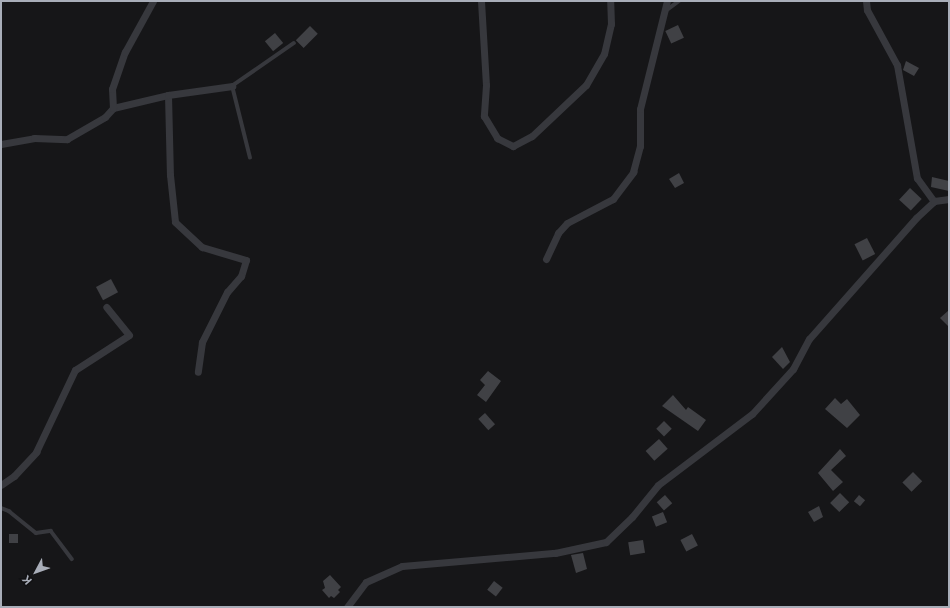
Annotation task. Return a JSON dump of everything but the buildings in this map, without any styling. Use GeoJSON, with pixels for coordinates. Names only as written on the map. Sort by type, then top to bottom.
{"type":"FeatureCollection","features":[{"type":"Feature","properties":{"kind":"street"},"geometry":{"type":"LineString","coordinates":[[113,108],[112,89],[125,52],[153,1]]}},
{"type":"Feature","properties":{"kind":"street"},"geometry":{"type":"LineString","coordinates":[[481,1],[486,84],[484,116],[497,138],[513,146],[532,136],[586,85],[604,54],[612,24],[610,1]]}},
{"type":"Feature","properties":{"kind":"street"},"geometry":{"type":"LineString","coordinates":[[546,259],[558,233],[567,223],[613,199],[633,172],[640,146],[640,109],[667,10],[667,1]]}},
{"type":"Feature","properties":{"kind":"street"},"geometry":{"type":"LineString","coordinates":[[866,1],[867,10],[897,65],[917,178],[934,201]]}},
{"type":"Feature","properties":{"kind":"street"},"geometry":{"type":"LineString","coordinates":[[1,144],[34,138],[67,139],[106,117],[113,108],[168,95],[232,86]]}},
{"type":"Feature","properties":{"kind":"street"},"geometry":{"type":"LineString","coordinates":[[168,95],[170,175],[175,222],[186,235],[202,247],[246,260],[241,276],[227,292],[202,342],[198,372]]}},
{"type":"Feature","properties":{"kind":"street"},"geometry":{"type":"LineString","coordinates":[[347,607],[366,582],[402,566],[555,553],[606,542],[632,517],[658,486],[752,414],[794,369],[809,339],[916,218],[934,201],[949,199]]}},
{"type":"Feature","properties":{"kind":"street"},"geometry":{"type":"LineString","coordinates":[[1,485],[14,476],[36,452],[75,370],[128,335],[106,307]]}},
{"type":"Feature","properties":{"kind":"lane"},"geometry":{"type":"LineString","coordinates":[[667,10],[679,1]]}},
{"type":"Feature","properties":{"kind":"lane"},"geometry":{"type":"LineString","coordinates":[[250,158],[232,86],[294,43]]}},
{"type":"Feature","properties":{"kind":"lane"},"geometry":{"type":"LineString","coordinates":[[1,508],[9,511],[36,533],[51,532],[72,559]]}}]}
